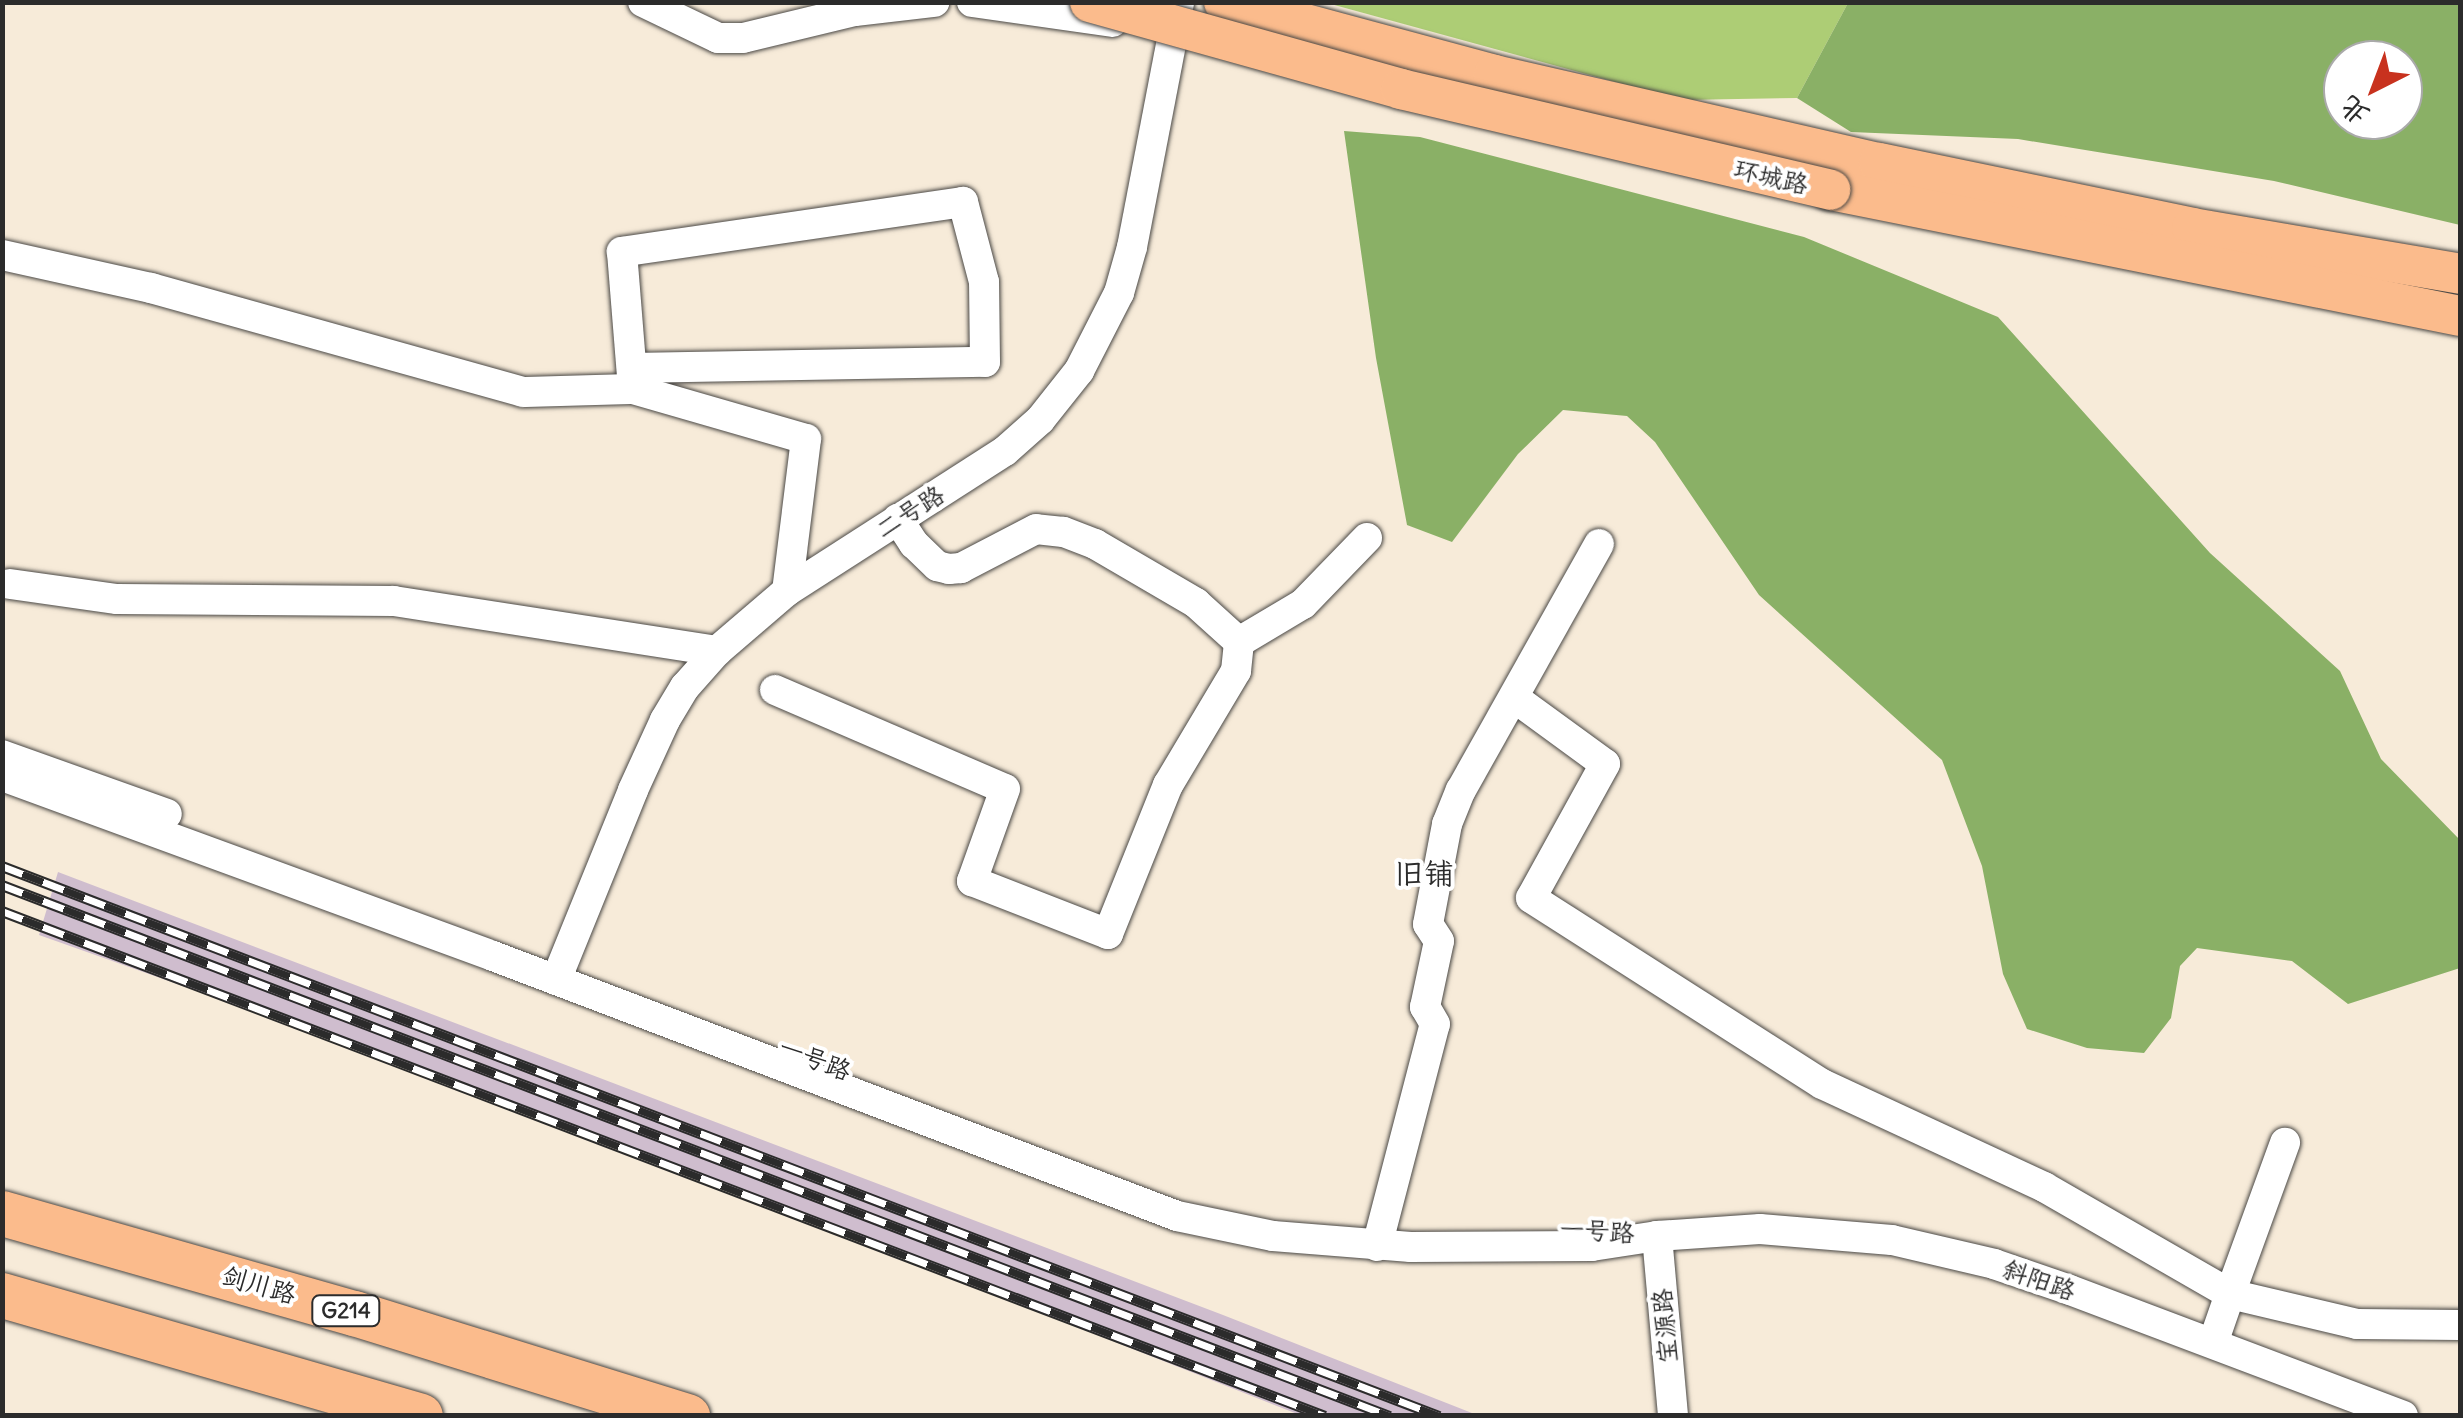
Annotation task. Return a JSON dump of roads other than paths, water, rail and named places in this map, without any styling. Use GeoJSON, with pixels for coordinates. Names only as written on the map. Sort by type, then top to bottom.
{"type":"FeatureCollection","features":[{"type":"Feature","properties":{"kind":"highway","name":"剑川路"},"geometry":{"type":"LineString","coordinates":[[2,1214],[555,1396],[687,1416]]}},
{"type":"Feature","properties":{"kind":"highway"},"geometry":{"type":"LineString","coordinates":[[2,1295],[420,1416]]}},
{"type":"Feature","properties":{"kind":"main road","name":"环城路"},"geometry":{"type":"LineString","coordinates":[[1090,2],[1401,89],[1834,172],[2460,274]]}},
{"type":"Feature","properties":{"kind":"main road","name":"环城路"},"geometry":{"type":"LineString","coordinates":[[1224,2],[1834,172],[2460,316]]}},
{"type":"Feature","properties":{"kind":"street"},"geometry":{"type":"LineString","coordinates":[[643,2],[718,38],[743,38],[855,11],[934,2]]}},
{"type":"Feature","properties":{"kind":"street"},"geometry":{"type":"LineString","coordinates":[[972,2],[1059,12],[1173,36]]}},
{"type":"Feature","properties":{"kind":"street","name":"二号路"},"geometry":{"type":"LineString","coordinates":[[560,971],[664,720],[717,650],[787,591],[981,468],[1028,432],[1066,390],[1118,294],[1132,247],[1179,2]]}},
{"type":"Feature","properties":{"kind":"street"},"geometry":{"type":"LineString","coordinates":[[2,254],[151,288],[523,392],[633,379],[985,362],[984,282],[963,202],[622,252],[633,379]]}},
{"type":"Feature","properties":{"kind":"street"},"geometry":{"type":"LineString","coordinates":[[633,379],[806,439],[787,591]]}},
{"type":"Feature","properties":{"kind":"street"},"geometry":{"type":"LineString","coordinates":[[898,519],[914,544],[937,566],[949,569],[961,568],[1036,530],[1063,532],[1095,544],[1196,604],[1239,642]]}},
{"type":"Feature","properties":{"kind":"street"},"geometry":{"type":"LineString","coordinates":[[1239,642],[1303,604],[1367,538]]}},
{"type":"Feature","properties":{"kind":"street"},"geometry":{"type":"LineString","coordinates":[[1379,1236],[1435,1024],[1425,1007],[1440,941],[1428,924],[1448,824],[1461,790],[1599,544]]}},
{"type":"Feature","properties":{"kind":"street"},"geometry":{"type":"LineString","coordinates":[[10,584],[117,599],[394,601],[717,650]]}},
{"type":"Feature","properties":{"kind":"street"},"geometry":{"type":"LineString","coordinates":[[775,690],[1005,789],[972,881],[1108,934],[1168,785],[1236,671],[1239,642]]}},
{"type":"Feature","properties":{"kind":"street"},"geometry":{"type":"LineString","coordinates":[[1516,698],[1604,764],[1531,898],[1822,1084],[2044,1188],[2230,1294],[2357,1324],[2460,1325]]}},
{"type":"Feature","properties":{"kind":"street","name":"一号路"},"geometry":{"type":"LineString","coordinates":[[2,755],[560,971],[1146,1207],[1273,1236],[1379,1236],[1592,1246],[1657,1236]]}},
{"type":"Feature","properties":{"kind":"street","name":"一号路"},"geometry":{"type":"LineString","coordinates":[[2,776],[560,971]]}},
{"type":"Feature","properties":{"kind":"street"},"geometry":{"type":"LineString","coordinates":[[2214,1343],[2285,1144]]}},
{"type":"Feature","properties":{"kind":"street","name":"斜阳路"},"geometry":{"type":"LineString","coordinates":[[1657,1236],[1782,1230],[1929,1248],[2044,1281],[2403,1416]]}},
{"type":"Feature","properties":{"kind":"street","name":"宝源路"},"geometry":{"type":"LineString","coordinates":[[1657,1236],[1673,1416]]}},
{"type":"Feature","properties":{"kind":"railway"},"geometry":{"type":"LineString","coordinates":[[2,866],[1439,1416]]}},
{"type":"Feature","properties":{"kind":"railway"},"geometry":{"type":"LineString","coordinates":[[2,885],[1390,1416]]}},
{"type":"Feature","properties":{"kind":"railway"},"geometry":{"type":"LineString","coordinates":[[2,911],[1325,1416]]}},
{"type":"Feature","properties":{"kind":"district","name":"旧铺"},"geometry":{"type":"Point","coordinates":[1424,873]}}]}
